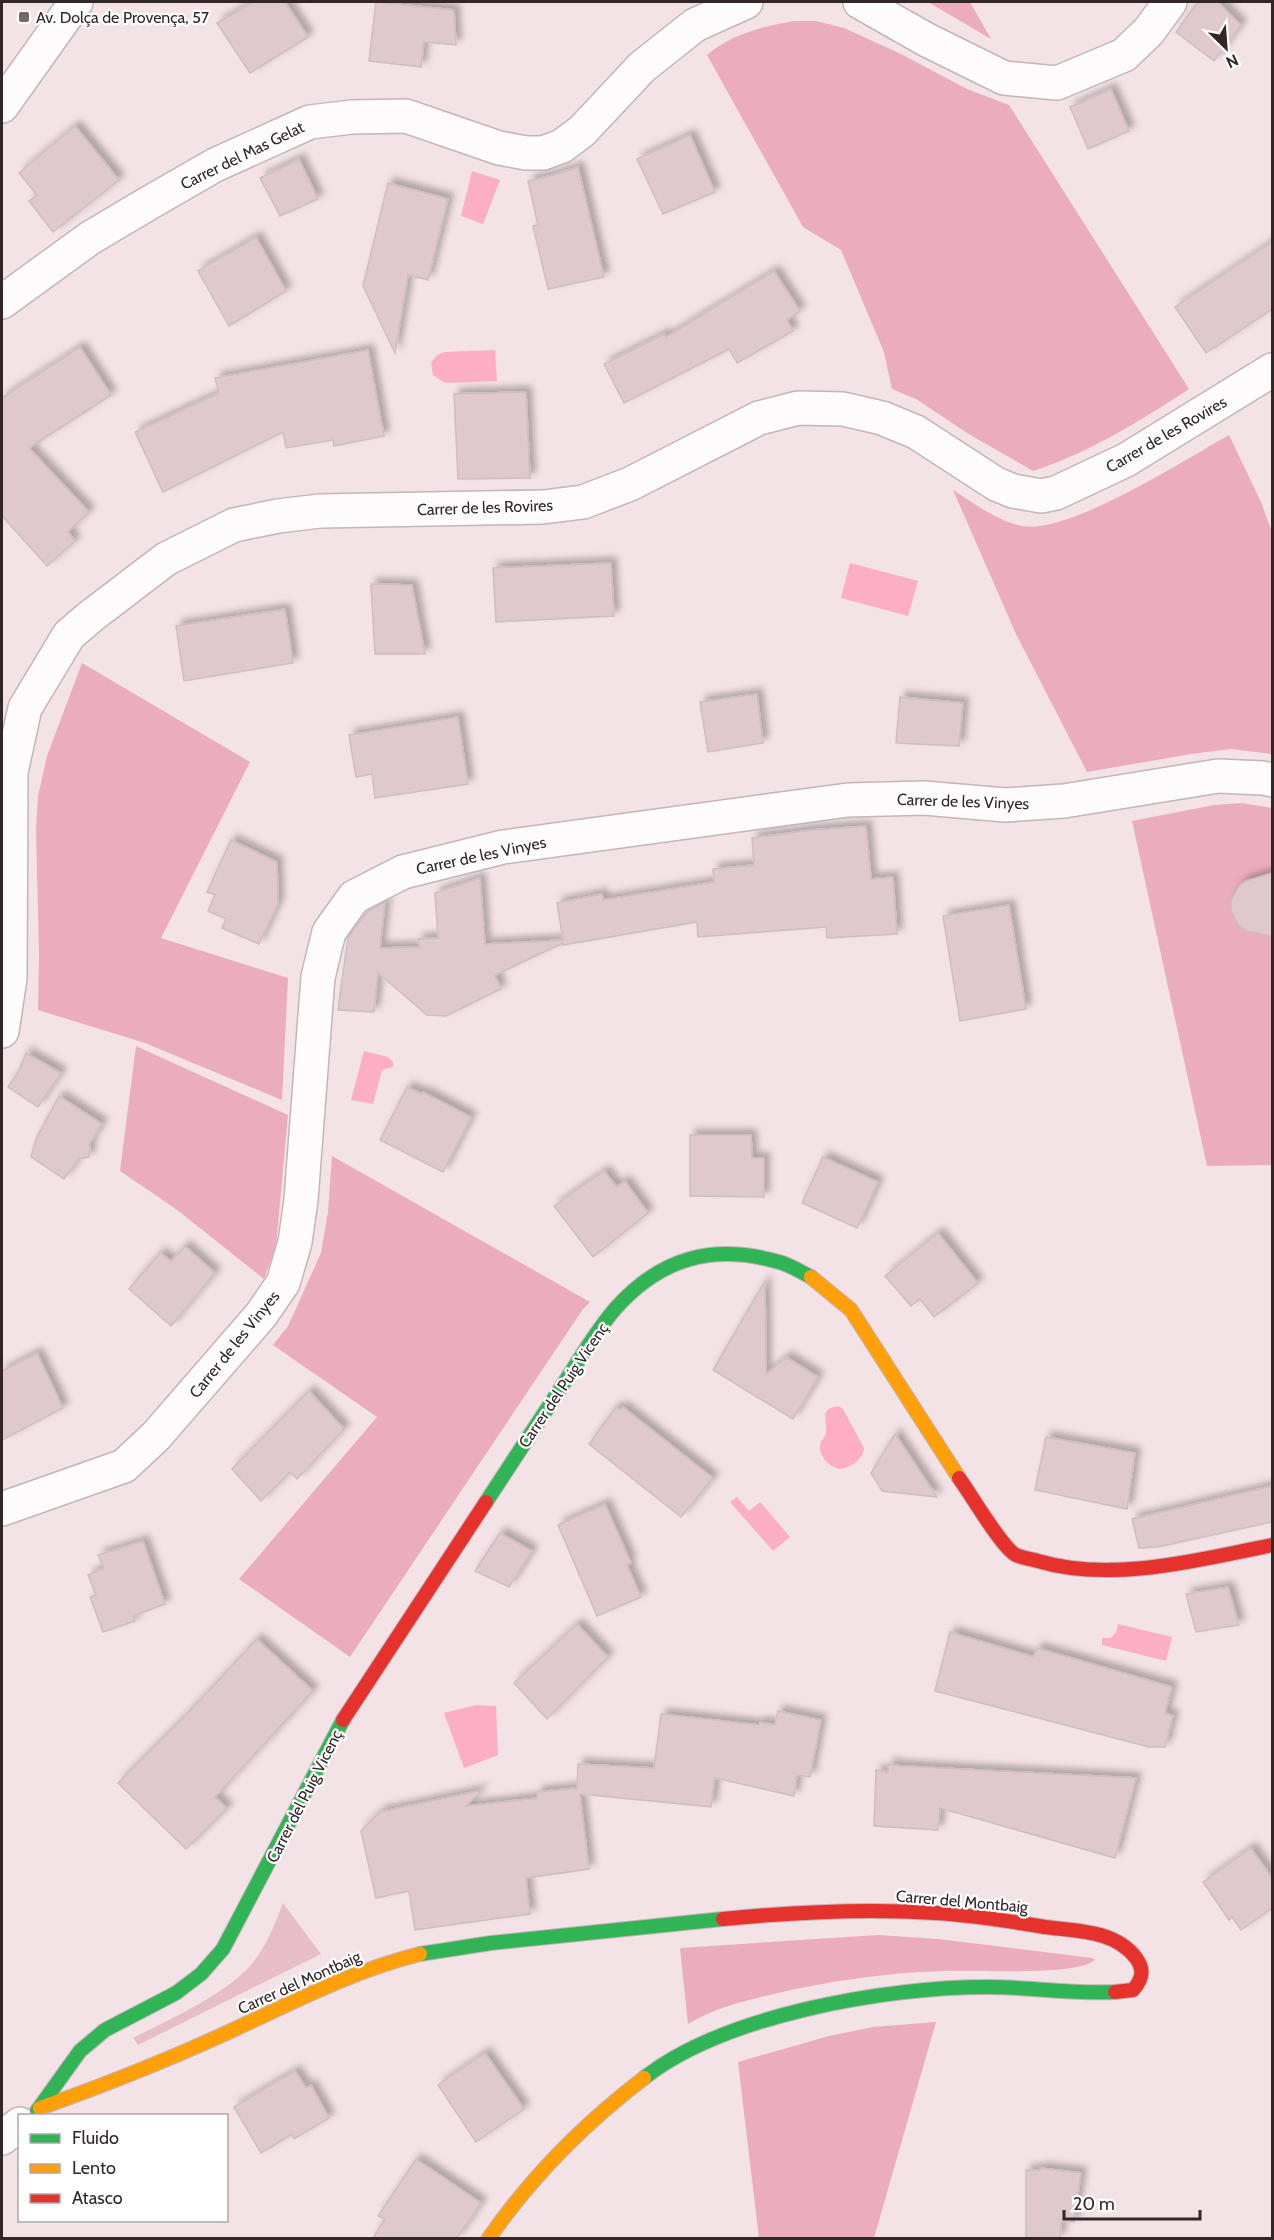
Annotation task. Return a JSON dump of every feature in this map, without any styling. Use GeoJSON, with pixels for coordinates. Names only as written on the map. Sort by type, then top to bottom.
{"type":"FeatureCollection","features":[{"type":"Feature","properties":{"kind":"street"},"geometry":{"type":"LineString","coordinates":[[2,106],[76,2]]}},
{"type":"Feature","properties":{"kind":"street","name":"Carrer del Mas Gelat"},"geometry":{"type":"LineString","coordinates":[[2,302],[90,238],[149,203],[215,165],[310,122],[352,117],[406,116],[499,148],[526,153],[543,153],[562,146],[582,131],[642,67],[696,25],[746,2]]}},
{"type":"Feature","properties":{"kind":"street"},"geometry":{"type":"LineString","coordinates":[[860,2],[927,40],[1004,78],[1057,83],[1124,55],[1149,32],[1170,2]]}},
{"type":"Feature","properties":{"kind":"street"},"geometry":{"type":"LineString","coordinates":[[2,71],[37,55]]}},
{"type":"Feature","properties":{"kind":"street","name":"Carrer de les Rovires"},"geometry":{"type":"LineString","coordinates":[[2,1031],[10,978],[11,772],[25,708],[69,635],[166,559],[234,525],[278,516],[320,511],[543,507],[583,502],[630,484],[759,418],[798,408],[843,409],[882,418],[916,432],[996,484],[1013,491],[1041,496],[1056,493],[1126,460],[1272,370]]}},
{"type":"Feature","properties":{"kind":"street","name":"Carrer de les Vinyes"},"geometry":{"type":"LineString","coordinates":[[2,1509],[124,1466],[156,1437],[261,1315],[283,1283],[295,1242],[301,1200],[318,976],[329,932],[354,897],[403,872],[503,847],[848,800],[924,798],[1005,805],[1064,801],[1218,776],[1272,780]]}},
{"type":"Feature","properties":{"kind":"street","name":"Carrer del Puig Vicenç"},"geometry":{"type":"LineString","coordinates":[[32,2114],[80,2051],[105,2030],[176,1993],[201,1974],[223,1949],[345,1717],[594,1337],[614,1310],[636,1288],[666,1268],[701,1255],[730,1252],[780,1262],[813,1278],[851,1310],[990,1525],[1014,1554],[1061,1568],[1110,1569],[1174,1565],[1272,1545]]}},
{"type":"Feature","properties":{"kind":"street","name":"Carrer del Montbaig"},"geometry":{"type":"LineString","coordinates":[[35,2114],[154,2066],[346,1976],[402,1958],[469,1945],[734,1917],[815,1911],[901,1911],[994,1919],[1101,1935],[1124,1944],[1135,1954],[1142,1967],[1141,1982],[1133,1990],[1089,1992],[970,1986],[884,1994],[784,2015],[721,2037],[676,2056],[650,2073],[592,2120],[556,2155],[505,2215],[489,2238]]}},
{"type":"Feature","properties":{"kind":"street","name":"Carrer del Puig Vicenç"},"geometry":{"type":"LineString","coordinates":[[2,2138],[18,2125]]}},
{"type":"Feature","properties":{"kind":"shaded area"},"geometry":{"type":"Polygon","coordinates":[[[928,2],[970,2],[991,39],[928,2]]]}},
{"type":"Feature","properties":{"kind":"shaded area"},"geometry":{"type":"Polygon","coordinates":[[[794,21],[816,21],[844,28],[901,54],[967,89],[1009,105],[1189,389],[1094,446],[1033,471],[967,433],[916,399],[892,389],[884,352],[841,250],[803,227],[707,55],[737,36],[771,25],[794,21]]]}},
{"type":"Feature","properties":{"kind":"shaded area"},"geometry":{"type":"Polygon","coordinates":[[[472,171],[500,180],[483,224],[461,216],[472,171]]]}},
{"type":"Feature","properties":{"kind":"shaded area"},"geometry":{"type":"Polygon","coordinates":[[[495,350],[497,381],[445,383],[433,375],[431,363],[437,355],[445,352],[495,350]]]}},
{"type":"Feature","properties":{"kind":"shaded area"},"geometry":{"type":"Polygon","coordinates":[[[1229,435],[1261,502],[1272,532],[1272,754],[1231,749],[1087,772],[1016,634],[953,490],[986,511],[1013,524],[1042,526],[1068,519],[1127,493],[1229,435]]]}},
{"type":"Feature","properties":{"kind":"shaded area"},"geometry":{"type":"Polygon","coordinates":[[[850,563],[918,581],[908,616],[841,598],[850,563]]]}},
{"type":"Feature","properties":{"kind":"shaded area"},"geometry":{"type":"Polygon","coordinates":[[[82,663],[250,762],[161,938],[288,978],[282,1100],[145,1043],[38,1010],[36,829],[38,796],[47,756],[82,663]]]}},
{"type":"Feature","properties":{"kind":"shaded area"},"geometry":{"type":"Polygon","coordinates":[[[1242,803],[1272,808],[1272,1165],[1207,1166],[1132,821],[1214,805],[1242,803]]]}},
{"type":"Feature","properties":{"kind":"shaded area"},"geometry":{"type":"Polygon","coordinates":[[[136,1046],[288,1115],[276,1246],[264,1279],[176,1209],[120,1171],[136,1046]]]}},
{"type":"Feature","properties":{"kind":"shaded area"},"geometry":{"type":"Polygon","coordinates":[[[364,1051],[388,1057],[393,1062],[393,1067],[382,1070],[373,1104],[351,1100],[364,1051]]]}},
{"type":"Feature","properties":{"kind":"shaded area"},"geometry":{"type":"Polygon","coordinates":[[[332,1156],[590,1302],[583,1309],[350,1657],[239,1579],[377,1417],[273,1345],[288,1326],[321,1253],[328,1212],[332,1156]]]}},
{"type":"Feature","properties":{"kind":"shaded area"},"geometry":{"type":"Polygon","coordinates":[[[838,1406],[843,1409],[864,1448],[856,1462],[840,1469],[826,1461],[820,1449],[826,1434],[826,1413],[838,1406]]]}},
{"type":"Feature","properties":{"kind":"shaded area"},"geometry":{"type":"Polygon","coordinates":[[[737,1497],[749,1511],[760,1502],[790,1537],[773,1551],[730,1502],[737,1497]]]}},
{"type":"Feature","properties":{"kind":"shaded area"},"geometry":{"type":"Polygon","coordinates":[[[1118,1624],[1172,1637],[1166,1661],[1102,1645],[1102,1638],[1111,1638],[1118,1624]]]}},
{"type":"Feature","properties":{"kind":"shaded area"},"geometry":{"type":"Polygon","coordinates":[[[476,1705],[496,1706],[498,1755],[464,1768],[444,1713],[476,1705]]]}},
{"type":"Feature","properties":{"kind":"shaded area"},"geometry":{"type":"Polygon","coordinates":[[[283,1903],[321,1954],[138,2045],[133,2038],[217,1993],[246,1970],[265,1944],[283,1903]]]}},
{"type":"Feature","properties":{"kind":"shaded area"},"geometry":{"type":"Polygon","coordinates":[[[878,1935],[938,1939],[1095,1960],[1067,1969],[920,1972],[836,1982],[741,2002],[719,2009],[688,2024],[680,1948],[878,1935]]]}},
{"type":"Feature","properties":{"kind":"shaded area"},"geometry":{"type":"Polygon","coordinates":[[[936,2022],[874,2238],[759,2238],[738,2062],[829,2036],[873,2027],[936,2022]]]}},
{"type":"Feature","properties":{"kind":"building"},"geometry":{"type":"Polygon","coordinates":[[[253,2],[285,2],[308,37],[250,73],[217,23],[253,2]]]}},
{"type":"Feature","properties":{"kind":"building"},"geometry":{"type":"Polygon","coordinates":[[[376,2],[454,10],[456,45],[424,42],[421,67],[369,61],[376,2]]]}},
{"type":"Feature","properties":{"kind":"building"},"geometry":{"type":"Polygon","coordinates":[[[1198,2],[1218,2],[1241,25],[1214,61],[1176,32],[1198,2]]]}},
{"type":"Feature","properties":{"kind":"building"},"geometry":{"type":"Polygon","coordinates":[[[1111,89],[1129,131],[1088,149],[1070,107],[1111,89]]]}},
{"type":"Feature","properties":{"kind":"building"},"geometry":{"type":"Polygon","coordinates":[[[75,126],[119,180],[53,232],[29,201],[37,195],[19,173],[75,126]]]}},
{"type":"Feature","properties":{"kind":"building"},"geometry":{"type":"Polygon","coordinates":[[[690,135],[715,192],[663,214],[637,159],[690,135]]]}},
{"type":"Feature","properties":{"kind":"building"},"geometry":{"type":"Polygon","coordinates":[[[299,159],[318,199],[280,216],[260,178],[299,159]]]}},
{"type":"Feature","properties":{"kind":"building"},"geometry":{"type":"Polygon","coordinates":[[[578,167],[604,277],[548,289],[533,226],[538,225],[528,181],[578,167]]]}},
{"type":"Feature","properties":{"kind":"building"},"geometry":{"type":"Polygon","coordinates":[[[388,183],[448,199],[428,280],[408,275],[395,353],[363,286],[388,183]]]}},
{"type":"Feature","properties":{"kind":"building"},"geometry":{"type":"Polygon","coordinates":[[[256,237],[286,291],[229,326],[198,271],[256,237]]]}},
{"type":"Feature","properties":{"kind":"building"},"geometry":{"type":"Polygon","coordinates":[[[1272,242],[1272,309],[1206,353],[1175,307],[1272,242]]]}},
{"type":"Feature","properties":{"kind":"building"},"geometry":{"type":"Polygon","coordinates":[[[774,271],[800,311],[787,320],[793,331],[737,363],[729,349],[624,403],[604,364],[664,334],[666,337],[774,271]]]}},
{"type":"Feature","properties":{"kind":"building"},"geometry":{"type":"Polygon","coordinates":[[[80,347],[111,395],[29,448],[89,512],[68,532],[75,541],[47,566],[2,516],[2,398],[80,347]]]}},
{"type":"Feature","properties":{"kind":"building"},"geometry":{"type":"Polygon","coordinates":[[[368,350],[384,436],[334,446],[333,440],[286,448],[283,432],[163,492],[135,432],[219,393],[215,378],[368,350]]]}},
{"type":"Feature","properties":{"kind":"building"},"geometry":{"type":"Polygon","coordinates":[[[526,392],[530,478],[458,479],[454,394],[526,392]]]}},
{"type":"Feature","properties":{"kind":"building"},"geometry":{"type":"Polygon","coordinates":[[[611,563],[614,616],[496,622],[493,568],[611,563]]]}},
{"type":"Feature","properties":{"kind":"building"},"geometry":{"type":"Polygon","coordinates":[[[371,584],[412,585],[425,654],[375,654],[371,584]]]}},
{"type":"Feature","properties":{"kind":"building"},"geometry":{"type":"Polygon","coordinates":[[[285,609],[293,663],[184,681],[176,626],[285,609]]]}},
{"type":"Feature","properties":{"kind":"building"},"geometry":{"type":"Polygon","coordinates":[[[757,694],[763,743],[708,752],[700,702],[757,694]]]}},
{"type":"Feature","properties":{"kind":"building"},"geometry":{"type":"Polygon","coordinates":[[[900,697],[963,703],[959,746],[896,743],[900,697]]]}},
{"type":"Feature","properties":{"kind":"building"},"geometry":{"type":"Polygon","coordinates":[[[458,717],[468,784],[375,798],[372,774],[356,777],[349,735],[458,717]]]}},
{"type":"Feature","properties":{"kind":"building"},"geometry":{"type":"Polygon","coordinates":[[[866,826],[871,879],[893,877],[897,934],[827,938],[826,927],[698,937],[697,922],[563,945],[563,943],[495,975],[501,989],[446,1016],[427,1015],[378,973],[374,1012],[338,1010],[348,937],[367,912],[385,902],[380,948],[419,947],[418,939],[438,938],[435,893],[480,878],[485,944],[563,940],[557,903],[602,894],[603,900],[714,882],[713,869],[754,865],[752,838],[866,826]]]}},
{"type":"Feature","properties":{"kind":"building"},"geometry":{"type":"Polygon","coordinates":[[[231,840],[277,862],[278,903],[259,944],[222,928],[226,919],[208,911],[215,895],[207,892],[231,840]]]}},
{"type":"Feature","properties":{"kind":"building"},"geometry":{"type":"Polygon","coordinates":[[[1272,873],[1272,936],[1247,931],[1239,926],[1231,910],[1231,901],[1239,886],[1246,881],[1272,873]]]}},
{"type":"Feature","properties":{"kind":"building"},"geometry":{"type":"Polygon","coordinates":[[[1009,905],[1026,1009],[960,1021],[943,916],[1009,905]]]}},
{"type":"Feature","properties":{"kind":"building"},"geometry":{"type":"Polygon","coordinates":[[[26,1053],[61,1073],[38,1107],[8,1087],[19,1071],[26,1053]]]}},
{"type":"Feature","properties":{"kind":"building"},"geometry":{"type":"Polygon","coordinates":[[[407,1087],[422,1094],[423,1092],[471,1117],[443,1172],[380,1140],[407,1087]]]}},
{"type":"Feature","properties":{"kind":"building"},"geometry":{"type":"Polygon","coordinates":[[[59,1096],[102,1124],[90,1143],[89,1157],[78,1159],[64,1179],[31,1157],[36,1139],[59,1096]]]}},
{"type":"Feature","properties":{"kind":"building"},"geometry":{"type":"Polygon","coordinates":[[[690,1135],[751,1135],[752,1158],[764,1158],[764,1197],[690,1196],[690,1135]]]}},
{"type":"Feature","properties":{"kind":"building"},"geometry":{"type":"Polygon","coordinates":[[[823,1157],[878,1182],[857,1228],[802,1203],[823,1157]]]}},
{"type":"Feature","properties":{"kind":"building"},"geometry":{"type":"Polygon","coordinates":[[[604,1171],[617,1187],[625,1181],[648,1213],[593,1257],[554,1206],[604,1171]]]}},
{"type":"Feature","properties":{"kind":"building"},"geometry":{"type":"Polygon","coordinates":[[[938,1233],[978,1283],[934,1317],[920,1299],[911,1306],[885,1276],[938,1233]]]}},
{"type":"Feature","properties":{"kind":"building"},"geometry":{"type":"Polygon","coordinates":[[[185,1246],[215,1273],[171,1326],[129,1289],[160,1253],[171,1261],[185,1246]]]}},
{"type":"Feature","properties":{"kind":"building"},"geometry":{"type":"Polygon","coordinates":[[[765,1281],[766,1374],[786,1357],[818,1377],[793,1419],[713,1370],[765,1281]]]}},
{"type":"Feature","properties":{"kind":"building"},"geometry":{"type":"Polygon","coordinates":[[[37,1353],[63,1408],[2,1440],[2,1371],[37,1353]]]}},
{"type":"Feature","properties":{"kind":"building"},"geometry":{"type":"Polygon","coordinates":[[[309,1391],[344,1429],[297,1479],[290,1472],[261,1501],[232,1469],[309,1391]]]}},
{"type":"Feature","properties":{"kind":"building"},"geometry":{"type":"Polygon","coordinates":[[[616,1407],[621,1410],[623,1407],[713,1478],[681,1517],[589,1444],[616,1407]]]}},
{"type":"Feature","properties":{"kind":"building"},"geometry":{"type":"Polygon","coordinates":[[[895,1434],[937,1497],[882,1491],[871,1473],[895,1434]]]}},
{"type":"Feature","properties":{"kind":"building"},"geometry":{"type":"Polygon","coordinates":[[[1046,1437],[1135,1453],[1127,1509],[1035,1490],[1046,1437]]]}},
{"type":"Feature","properties":{"kind":"building"},"geometry":{"type":"Polygon","coordinates":[[[1272,1486],[1272,1522],[1158,1547],[1139,1548],[1132,1519],[1272,1486]]]}},
{"type":"Feature","properties":{"kind":"building"},"geometry":{"type":"Polygon","coordinates":[[[605,1504],[631,1563],[627,1565],[641,1597],[597,1616],[558,1525],[605,1504]]]}},
{"type":"Feature","properties":{"kind":"building"},"geometry":{"type":"Polygon","coordinates":[[[500,1533],[532,1551],[509,1587],[475,1571],[500,1533]]]}},
{"type":"Feature","properties":{"kind":"building"},"geometry":{"type":"Polygon","coordinates":[[[143,1541],[165,1604],[133,1616],[135,1621],[103,1632],[90,1597],[96,1595],[88,1575],[104,1568],[98,1555],[143,1541]]]}},
{"type":"Feature","properties":{"kind":"building"},"geometry":{"type":"Polygon","coordinates":[[[1228,1587],[1239,1625],[1196,1632],[1186,1594],[1228,1587]]]}},
{"type":"Feature","properties":{"kind":"building"},"geometry":{"type":"Polygon","coordinates":[[[577,1624],[608,1657],[547,1719],[514,1683],[577,1624]]]}},
{"type":"Feature","properties":{"kind":"building"},"geometry":{"type":"Polygon","coordinates":[[[950,1632],[1034,1657],[1037,1648],[1172,1687],[1165,1713],[1173,1716],[1165,1747],[1149,1747],[935,1691],[950,1632]]]}},
{"type":"Feature","properties":{"kind":"building"},"geometry":{"type":"Polygon","coordinates":[[[257,1639],[313,1691],[215,1797],[227,1808],[186,1849],[118,1783],[257,1639]]]}},
{"type":"Feature","properties":{"kind":"building"},"geometry":{"type":"Polygon","coordinates":[[[778,1711],[821,1720],[810,1777],[797,1775],[794,1796],[715,1778],[711,1807],[580,1794],[589,1869],[526,1878],[530,1914],[415,1930],[409,1891],[376,1898],[361,1831],[380,1812],[482,1790],[466,1806],[537,1798],[537,1792],[577,1788],[578,1764],[654,1768],[661,1714],[775,1725],[778,1711]]]}},
{"type":"Feature","properties":{"kind":"building"},"geometry":{"type":"Polygon","coordinates":[[[888,1764],[1136,1778],[1115,1858],[940,1808],[938,1830],[874,1826],[876,1770],[888,1772],[888,1764]]]}},
{"type":"Feature","properties":{"kind":"building"},"geometry":{"type":"Polygon","coordinates":[[[1251,1848],[1272,1878],[1272,1908],[1241,1930],[1232,1917],[1229,1920],[1203,1882],[1251,1848]]]}},
{"type":"Feature","properties":{"kind":"building"},"geometry":{"type":"Polygon","coordinates":[[[485,2053],[524,2109],[476,2142],[438,2085],[485,2053]]]}},
{"type":"Feature","properties":{"kind":"building"},"geometry":{"type":"Polygon","coordinates":[[[295,2071],[306,2088],[311,2085],[329,2118],[294,2139],[292,2134],[261,2153],[234,2107],[295,2071]]]}},
{"type":"Feature","properties":{"kind":"building"},"geometry":{"type":"Polygon","coordinates":[[[416,2159],[481,2203],[457,2238],[373,2238],[385,2219],[378,2216],[416,2159]]]}},
{"type":"Feature","properties":{"kind":"building"},"geometry":{"type":"Polygon","coordinates":[[[1040,2168],[1081,2173],[1074,2222],[1061,2222],[1060,2238],[1026,2238],[1026,2170],[1040,2170],[1040,2168]]]}},
{"type":"Feature","properties":{"kind":"traffic: fast"},"geometry":{"type":"LineString","coordinates":[[486,1502],[601,1326],[615,1309],[650,1277],[689,1259],[732,1254],[755,1256],[779,1262],[811,1277]]}},
{"type":"Feature","properties":{"kind":"traffic: fast"},"geometry":{"type":"LineString","coordinates":[[37,2111],[80,2051],[105,2030],[176,1993],[201,1974],[223,1949],[343,1720]]}},
{"type":"Feature","properties":{"kind":"traffic: fast"},"geometry":{"type":"LineString","coordinates":[[420,1954],[491,1943],[723,1919]]}},
{"type":"Feature","properties":{"kind":"traffic: fast"},"geometry":{"type":"LineString","coordinates":[[644,2078],[678,2056],[717,2037],[808,2009],[855,1999],[947,1988],[987,1987],[1115,1992]]}},
{"type":"Feature","properties":{"kind":"traffic: slow"},"geometry":{"type":"LineString","coordinates":[[811,1277],[851,1310],[959,1478]]}},
{"type":"Feature","properties":{"kind":"traffic: slow"},"geometry":{"type":"LineString","coordinates":[[40,2108],[177,2055],[344,1979],[420,1954]]}},
{"type":"Feature","properties":{"kind":"traffic: slow"},"geometry":{"type":"LineString","coordinates":[[489,2238],[523,2193],[560,2152],[644,2078]]}},
{"type":"Feature","properties":{"kind":"traffic: jam"},"geometry":{"type":"LineString","coordinates":[[959,1478],[995,1532],[1016,1555],[1066,1567],[1095,1570],[1155,1567],[1272,1545]]}},
{"type":"Feature","properties":{"kind":"traffic: jam"},"geometry":{"type":"LineString","coordinates":[[343,1720],[486,1502]]}},
{"type":"Feature","properties":{"kind":"traffic: jam"},"geometry":{"type":"LineString","coordinates":[[723,1919],[776,1914],[883,1911],[950,1914],[1082,1931],[1117,1942],[1139,1962],[1141,1975],[1133,1990],[1115,1992]]}},
{"type":"Feature","properties":{"kind":"place","name":"Av. Dolça de Provença, 57"},"geometry":{"type":"Point","coordinates":[24,17]}}]}
